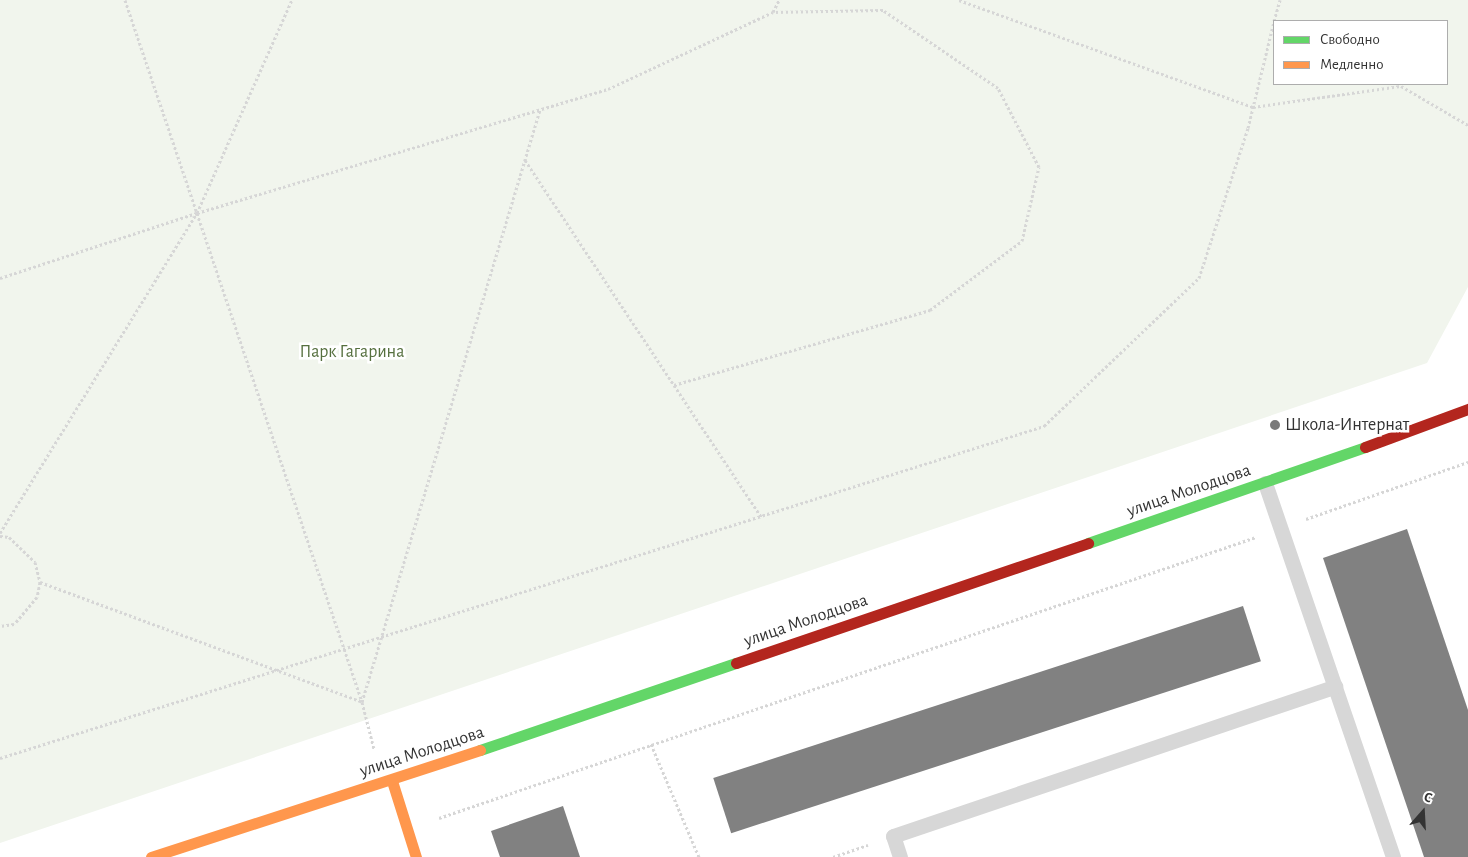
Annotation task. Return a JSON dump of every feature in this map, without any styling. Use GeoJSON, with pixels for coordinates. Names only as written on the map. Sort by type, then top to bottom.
{"type":"FeatureCollection","features":[{"type":"Feature","properties":{"kind":"street","name":"улица Молодцова"},"geometry":{"type":"LineString","coordinates":[[151,857],[388,782],[1265,483],[1468,409]]}},
{"type":"Feature","properties":{"kind":"street"},"geometry":{"type":"LineString","coordinates":[[388,782],[408,829],[416,857]]}},
{"type":"Feature","properties":{"kind":"lane"},"geometry":{"type":"LineString","coordinates":[[1265,483],[1393,857]]}},
{"type":"Feature","properties":{"kind":"lane"},"geometry":{"type":"LineString","coordinates":[[900,857],[893,836],[1335,686]]}},
{"type":"Feature","properties":{"kind":"path"},"geometry":{"type":"LineString","coordinates":[[125,0],[388,782]]}},
{"type":"Feature","properties":{"kind":"path"},"geometry":{"type":"LineString","coordinates":[[0,626],[14,624],[37,597],[40,582],[35,562],[9,537],[0,534],[197,213],[292,0]]}},
{"type":"Feature","properties":{"kind":"path"},"geometry":{"type":"LineString","coordinates":[[773,12],[779,0]]}},
{"type":"Feature","properties":{"kind":"path"},"geometry":{"type":"LineString","coordinates":[[960,0],[1253,107],[1401,86],[1468,125]]}},
{"type":"Feature","properties":{"kind":"path"},"geometry":{"type":"LineString","coordinates":[[1274,20],[1280,0]]}},
{"type":"Feature","properties":{"kind":"path"},"geometry":{"type":"LineString","coordinates":[[0,278],[197,213],[608,89],[773,12],[883,10],[998,88],[1039,167],[1022,241],[930,310],[674,384]]}},
{"type":"Feature","properties":{"kind":"path"},"geometry":{"type":"LineString","coordinates":[[0,758],[343,646],[761,517],[1044,426],[1200,278],[1253,107],[1273,25]]}},
{"type":"Feature","properties":{"kind":"path"},"geometry":{"type":"LineString","coordinates":[[362,702],[540,110]]}},
{"type":"Feature","properties":{"kind":"path"},"geometry":{"type":"LineString","coordinates":[[525,160],[761,517]]}},
{"type":"Feature","properties":{"kind":"path"},"geometry":{"type":"LineString","coordinates":[[408,829],[1468,462]]}},
{"type":"Feature","properties":{"kind":"path"},"geometry":{"type":"LineString","coordinates":[[40,582],[362,702]]}},
{"type":"Feature","properties":{"kind":"path"},"geometry":{"type":"LineString","coordinates":[[651,744],[699,857]]}},
{"type":"Feature","properties":{"kind":"path"},"geometry":{"type":"LineString","coordinates":[[833,857],[893,836]]}},
{"type":"Feature","properties":{"kind":"green space","name":"Парк Гагарина"},"geometry":{"type":"Polygon","coordinates":[[[0,0],[1468,0],[1468,287],[1427,363],[0,843],[0,0]]]}},
{"type":"Feature","properties":{"kind":"building"},"geometry":{"type":"Polygon","coordinates":[[[1407,529],[1468,710],[1468,857],[1424,857],[1323,558],[1407,529]]]}},
{"type":"Feature","properties":{"kind":"building"},"geometry":{"type":"Polygon","coordinates":[[[1243,606],[1261,661],[731,833],[713,778],[1243,606]]]}},
{"type":"Feature","properties":{"kind":"building"},"geometry":{"type":"Polygon","coordinates":[[[563,806],[580,857],[500,857],[491,831],[563,806]]]}},
{"type":"Feature","properties":{"kind":"traffic: fast"},"geometry":{"type":"LineString","coordinates":[[1088,543],[1365,447]]}},
{"type":"Feature","properties":{"kind":"traffic: fast"},"geometry":{"type":"LineString","coordinates":[[480,750],[736,663]]}},
{"type":"Feature","properties":{"kind":"traffic: slow"},"geometry":{"type":"LineString","coordinates":[[151,857],[480,750]]}},
{"type":"Feature","properties":{"kind":"traffic: slow"},"geometry":{"type":"LineString","coordinates":[[392,781],[416,857]]}},
{"type":"Feature","properties":{"kind":"traffic: jam"},"geometry":{"type":"LineString","coordinates":[[1365,447],[1468,409]]}},
{"type":"Feature","properties":{"kind":"traffic: jam"},"geometry":{"type":"LineString","coordinates":[[736,663],[1088,543]]}},
{"type":"Feature","properties":{"kind":"place","name":"Школа-Интернат"},"geometry":{"type":"Point","coordinates":[1275,425]}}]}
